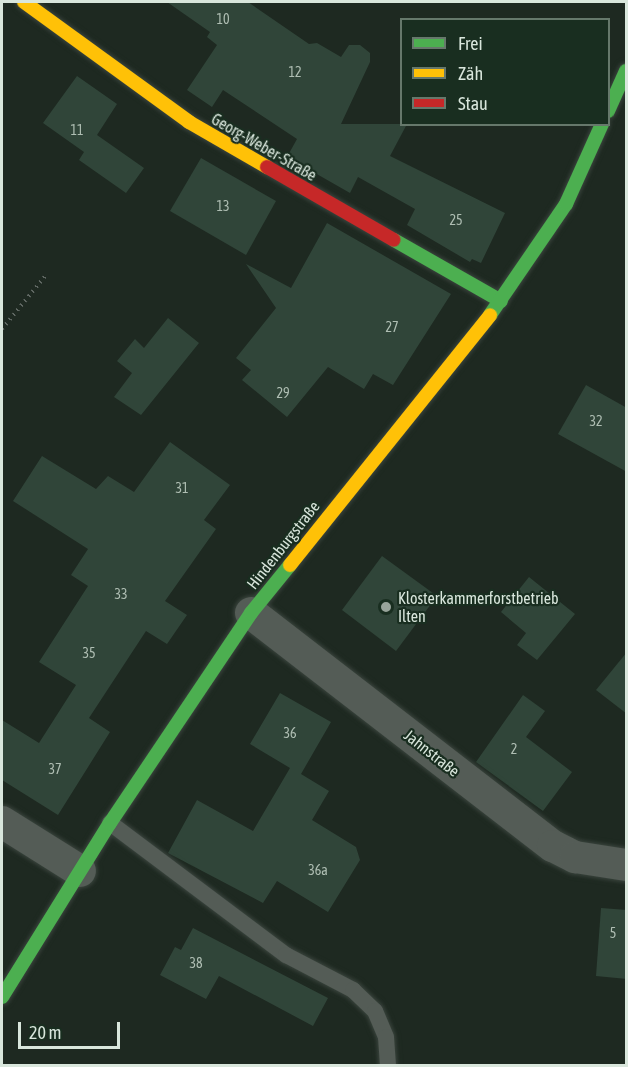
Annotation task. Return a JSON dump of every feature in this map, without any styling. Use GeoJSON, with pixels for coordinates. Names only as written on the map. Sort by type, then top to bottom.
{"type":"FeatureCollection","features":[{"type":"Feature","properties":{"kind":"street","name":"Georg-Weber-Straße"},"geometry":{"type":"LineString","coordinates":[[24,2],[189,122],[501,301]]}},
{"type":"Feature","properties":{"kind":"street"},"geometry":{"type":"LineString","coordinates":[[610,109],[627,71]]}},
{"type":"Feature","properties":{"kind":"street","name":"Hindenburgstraße"},"geometry":{"type":"LineString","coordinates":[[2,997],[110,823],[251,613],[501,301],[566,204],[601,126]]}},
{"type":"Feature","properties":{"kind":"street","name":"Jahnstraße"},"geometry":{"type":"LineString","coordinates":[[251,613],[553,846],[575,857],[627,865]]}},
{"type":"Feature","properties":{"kind":"street"},"geometry":{"type":"LineString","coordinates":[[2,822],[80,872]]}},
{"type":"Feature","properties":{"kind":"lane"},"geometry":{"type":"LineString","coordinates":[[110,823],[286,955],[353,990],[375,1011],[386,1036],[388,1065]]}},
{"type":"Feature","properties":{"kind":"path"},"geometry":{"type":"LineString","coordinates":[[2,329],[46,275]]}},
{"type":"Feature","properties":{"kind":"building"},"geometry":{"type":"Polygon","coordinates":[[[167,2],[248,2],[309,44],[317,43],[341,57],[349,45],[360,45],[370,53],[370,62],[341,124],[400,124],[400,126],[406,126],[390,156],[505,213],[481,263],[472,259],[470,262],[407,225],[415,209],[358,177],[350,193],[287,157],[297,139],[223,90],[212,107],[187,90],[217,45],[207,37],[210,32],[167,2]]]}},
{"type":"Feature","properties":{"kind":"building"},"geometry":{"type":"Polygon","coordinates":[[[77,76],[117,104],[97,135],[144,168],[126,193],[79,160],[84,152],[43,123],[77,76]]]}},
{"type":"Feature","properties":{"kind":"building"},"geometry":{"type":"Polygon","coordinates":[[[201,158],[276,201],[246,255],[170,211],[201,158]]]}},
{"type":"Feature","properties":{"kind":"building"},"geometry":{"type":"Polygon","coordinates":[[[327,223],[451,294],[393,385],[373,374],[364,389],[328,367],[287,417],[242,380],[251,370],[236,358],[276,308],[246,264],[291,288],[327,223]]]}},
{"type":"Feature","properties":{"kind":"building"},"geometry":{"type":"Polygon","coordinates":[[[168,318],[199,343],[141,415],[114,397],[132,373],[117,361],[135,339],[144,348],[168,318]]]}},
{"type":"Feature","properties":{"kind":"building"},"geometry":{"type":"Polygon","coordinates":[[[586,385],[627,408],[627,472],[558,434],[586,385]]]}},
{"type":"Feature","properties":{"kind":"building"},"geometry":{"type":"Polygon","coordinates":[[[170,442],[230,485],[204,520],[216,529],[165,601],[187,615],[167,644],[146,631],[89,718],[110,732],[58,815],[2,780],[2,720],[39,743],[76,685],[39,662],[88,586],[71,575],[88,549],[13,501],[42,456],[96,489],[108,476],[134,492],[170,442]]]}},
{"type":"Feature","properties":{"kind":"building"},"geometry":{"type":"Polygon","coordinates":[[[382,556],[437,596],[396,651],[342,610],[382,556]]]}},
{"type":"Feature","properties":{"kind":"building"},"geometry":{"type":"Polygon","coordinates":[[[529,577],[575,614],[537,660],[517,645],[526,633],[501,612],[529,577]]]}},
{"type":"Feature","properties":{"kind":"building"},"geometry":{"type":"Polygon","coordinates":[[[627,652],[627,714],[596,690],[627,652]]]}},
{"type":"Feature","properties":{"kind":"building"},"geometry":{"type":"Polygon","coordinates":[[[280,693],[331,722],[301,774],[329,791],[312,820],[356,847],[360,860],[328,912],[277,881],[263,903],[168,853],[197,800],[253,831],[290,768],[250,744],[280,693]]]}},
{"type":"Feature","properties":{"kind":"building"},"geometry":{"type":"Polygon","coordinates":[[[523,695],[545,711],[526,737],[572,772],[543,811],[476,762],[523,695]]]}},
{"type":"Feature","properties":{"kind":"building"},"geometry":{"type":"Polygon","coordinates":[[[601,908],[627,910],[627,979],[596,976],[601,908]]]}},
{"type":"Feature","properties":{"kind":"building"},"geometry":{"type":"Polygon","coordinates":[[[193,928],[328,998],[313,1026],[219,976],[206,999],[160,975],[175,947],[181,950],[193,928]]]}},
{"type":"Feature","properties":{"kind":"traffic: fast"},"geometry":{"type":"LineString","coordinates":[[610,107],[626,71]]}},
{"type":"Feature","properties":{"kind":"traffic: fast"},"geometry":{"type":"LineString","coordinates":[[490,315],[566,204],[601,126]]}},
{"type":"Feature","properties":{"kind":"traffic: fast"},"geometry":{"type":"LineString","coordinates":[[394,240],[501,301]]}},
{"type":"Feature","properties":{"kind":"traffic: fast"},"geometry":{"type":"LineString","coordinates":[[2,997],[110,823],[251,613],[290,565]]}},
{"type":"Feature","properties":{"kind":"traffic: slow"},"geometry":{"type":"LineString","coordinates":[[24,2],[189,122],[267,167]]}},
{"type":"Feature","properties":{"kind":"traffic: slow"},"geometry":{"type":"LineString","coordinates":[[290,565],[490,315]]}},
{"type":"Feature","properties":{"kind":"traffic: jam"},"geometry":{"type":"LineString","coordinates":[[267,167],[394,240]]}},
{"type":"Feature","properties":{"kind":"place","name":"Klosterkammerforstbetrieb Ilten"},"geometry":{"type":"Point","coordinates":[386,607]}}]}
